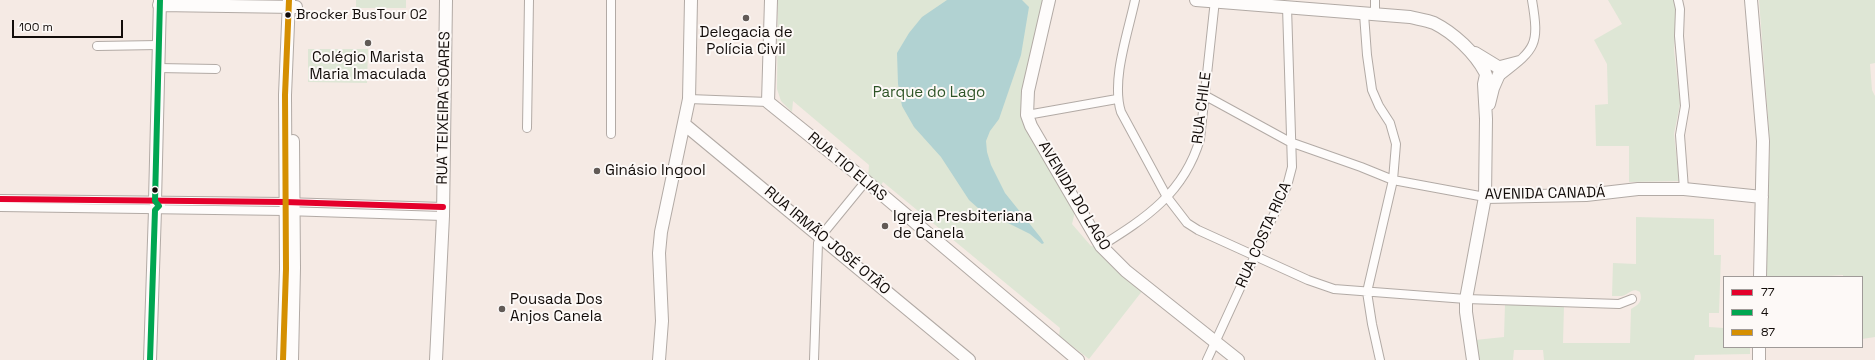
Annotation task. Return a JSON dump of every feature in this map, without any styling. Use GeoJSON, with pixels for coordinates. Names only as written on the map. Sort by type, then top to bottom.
{"type":"FeatureCollection","features":[{"type":"Feature","properties":{"kind":"street","name":"RUA TEIXEIRA SOARES"},"geometry":{"type":"LineString","coordinates":[[436,360],[443,211],[446,0]]}},
{"type":"Feature","properties":{"kind":"street"},"geometry":{"type":"LineString","coordinates":[[528,128],[529,0]]}},
{"type":"Feature","properties":{"kind":"street"},"geometry":{"type":"LineString","coordinates":[[611,0],[611,134]]}},
{"type":"Feature","properties":{"kind":"street"},"geometry":{"type":"LineString","coordinates":[[659,360],[662,321],[659,253],[661,232],[689,99],[691,0]]}},
{"type":"Feature","properties":{"kind":"street"},"geometry":{"type":"LineString","coordinates":[[689,99],[768,102],[771,0]]}},
{"type":"Feature","properties":{"kind":"street","name":"AVENIDA DO LAGO"},"geometry":{"type":"LineString","coordinates":[[1049,0],[1028,91],[1027,115],[1035,132],[1101,246],[1137,280],[1238,360]]}},
{"type":"Feature","properties":{"kind":"street"},"geometry":{"type":"LineString","coordinates":[[1135,0],[1119,72],[1117,99],[1121,112],[1167,197],[1183,219],[1198,230],[1321,285],[1334,289],[1466,299],[1619,304],[1632,299]]}},
{"type":"Feature","properties":{"kind":"street"},"geometry":{"type":"LineString","coordinates":[[1196,0],[1215,0],[1410,17],[1434,23],[1470,51],[1493,72]]}},
{"type":"Feature","properties":{"kind":"street","name":"RUA CHILE"},"geometry":{"type":"LineString","coordinates":[[1101,246],[1146,218],[1167,197],[1182,178],[1197,150],[1200,139],[1215,0]]}},
{"type":"Feature","properties":{"kind":"street"},"geometry":{"type":"LineString","coordinates":[[1375,0],[1370,14],[1367,55],[1372,90],[1379,106],[1390,123],[1396,144],[1393,180],[1367,292],[1380,360]]}},
{"type":"Feature","properties":{"kind":"street"},"geometry":{"type":"LineString","coordinates":[[1493,72],[1522,59],[1532,48],[1536,28],[1532,0]]}},
{"type":"Feature","properties":{"kind":"street"},"geometry":{"type":"LineString","coordinates":[[1678,0],[1680,9],[1680,36],[1685,106],[1680,135],[1684,189]]}},
{"type":"Feature","properties":{"kind":"street"},"geometry":{"type":"LineString","coordinates":[[1751,0],[1763,141],[1760,276]]}},
{"type":"Feature","properties":{"kind":"street"},"geometry":{"type":"LineString","coordinates":[[150,360],[160,3],[292,4],[285,95],[290,268],[288,333],[283,360]]}},
{"type":"Feature","properties":{"kind":"street","name":"RUA COSTA RICA"},"geometry":{"type":"LineString","coordinates":[[1207,360],[1287,186],[1292,167],[1290,142],[1287,7]]}},
{"type":"Feature","properties":{"kind":"street"},"geometry":{"type":"LineString","coordinates":[[97,46],[158,45]]}},
{"type":"Feature","properties":{"kind":"street"},"geometry":{"type":"LineString","coordinates":[[1493,72],[1522,59]]}},
{"type":"Feature","properties":{"kind":"street"},"geometry":{"type":"LineString","coordinates":[[158,68],[216,69]]}},
{"type":"Feature","properties":{"kind":"street"},"geometry":{"type":"LineString","coordinates":[[1473,360],[1466,312],[1466,299],[1485,197],[1486,119],[1493,72]]}},
{"type":"Feature","properties":{"kind":"street","name":"AVENIDA CANADÁ"},"geometry":{"type":"LineString","coordinates":[[1204,95],[1290,142],[1393,180],[1485,197],[1586,195],[1638,189],[1684,189],[1762,197]]}},
{"type":"Feature","properties":{"kind":"street"},"geometry":{"type":"LineString","coordinates":[[1027,115],[1117,99]]}},
{"type":"Feature","properties":{"kind":"street","name":"RUA TIO ELIAS"},"geometry":{"type":"LineString","coordinates":[[768,102],[866,181],[1073,359]]}},
{"type":"Feature","properties":{"kind":"street","name":"RUA IRMÃO JOSÉ OTÃO"},"geometry":{"type":"LineString","coordinates":[[684,124],[821,236],[968,360]]}},
{"type":"Feature","properties":{"kind":"street"},"geometry":{"type":"LineString","coordinates":[[814,360],[818,243],[821,236],[866,181]]}},
{"type":"Feature","properties":{"kind":"street"},"geometry":{"type":"LineString","coordinates":[[0,199],[155,206]]}},
{"type":"Feature","properties":{"kind":"street"},"geometry":{"type":"LineString","coordinates":[[0,207],[289,207],[349,204],[382,205],[443,211]]}},
{"type":"Feature","properties":{"kind":"street"},"geometry":{"type":"LineString","coordinates":[[349,204],[349,213]]}},
{"type":"Feature","properties":{"kind":"street"},"geometry":{"type":"LineString","coordinates":[[382,205],[382,214]]}},
{"type":"Feature","properties":{"kind":"street"},"geometry":{"type":"LineString","coordinates":[[289,207],[349,213],[382,214],[443,211]]}},
{"type":"Feature","properties":{"kind":"street"},"geometry":{"type":"LineString","coordinates":[[288,333],[292,360]]}},
{"type":"Feature","properties":{"kind":"street"},"geometry":{"type":"LineString","coordinates":[[1759,348],[1759,360]]}},
{"type":"Feature","properties":{"kind":"green space"},"geometry":{"type":"Polygon","coordinates":[[[356,0],[406,0],[406,8],[356,8],[356,0]]]}},
{"type":"Feature","properties":{"kind":"green space","name":"Parque do Lago"},"geometry":{"type":"Polygon","coordinates":[[[778,0],[1044,0],[1022,105],[1075,212],[1072,224],[1091,246],[1098,247],[1143,290],[1089,359],[1059,336],[1060,328],[883,182],[880,187],[868,177],[869,165],[793,101],[792,112],[781,101],[777,89],[778,0]]]}},
{"type":"Feature","properties":{"kind":"green space"},"geometry":{"type":"Polygon","coordinates":[[[1608,0],[1674,0],[1677,11],[1674,50],[1680,104],[1674,134],[1679,181],[1629,182],[1629,146],[1596,146],[1595,105],[1608,104],[1607,64],[1594,40],[1622,24],[1608,0]]]}},
{"type":"Feature","properties":{"kind":"green space"},"geometry":{"type":"Polygon","coordinates":[[[1759,0],[1875,0],[1875,63],[1870,64],[1872,90],[1875,96],[1875,337],[1863,339],[1863,276],[1764,276],[1770,144],[1759,0]]]}},
{"type":"Feature","properties":{"kind":"green space"},"geometry":{"type":"Polygon","coordinates":[[[308,49],[368,49],[367,83],[308,82],[308,49]]]}},
{"type":"Feature","properties":{"kind":"green space"},"geometry":{"type":"Polygon","coordinates":[[[1636,217],[1714,219],[1714,255],[1721,255],[1719,313],[1709,313],[1709,327],[1723,328],[1723,348],[1750,348],[1750,354],[1695,355],[1694,360],[1544,360],[1543,350],[1514,350],[1513,360],[1478,360],[1475,340],[1504,337],[1505,304],[1564,306],[1563,343],[1630,343],[1631,309],[1639,303],[1641,295],[1640,292],[1635,290],[1622,296],[1612,296],[1613,263],[1636,264],[1636,217]]]}},
{"type":"Feature","properties":{"kind":"water","name":"Parque do Lago"},"geometry":{"type":"Polygon","coordinates":[[[947,0],[1022,0],[1029,7],[1021,55],[999,119],[990,131],[986,141],[987,152],[991,165],[1005,193],[1041,238],[1044,243],[1042,244],[1030,234],[978,208],[969,200],[941,157],[914,127],[902,106],[898,84],[897,53],[909,33],[922,17],[947,0]]]}},
{"type":"Feature","properties":{"kind":"transit line","name":"4"},"geometry":{"type":"LineString","coordinates":[[150,360],[155,210],[159,206],[155,201],[160,0]]}},
{"type":"Feature","properties":{"kind":"transit line","name":"87"},"geometry":{"type":"LineString","coordinates":[[283,360],[286,269],[285,95],[289,0]]}},
{"type":"Feature","properties":{"kind":"transit line","name":"77"},"geometry":{"type":"LineString","coordinates":[[0,199],[285,202],[443,207]]}},
{"type":"Feature","properties":{"kind":"place","name":"Brocker BusTour 02"},"geometry":{"type":"Point","coordinates":[288,15]}},
{"type":"Feature","properties":{"kind":"place","name":"Delegacia de Polícia Civil"},"geometry":{"type":"Point","coordinates":[746,18]}},
{"type":"Feature","properties":{"kind":"place","name":"Colégio Marista Maria Imaculada"},"geometry":{"type":"Point","coordinates":[368,43]}},
{"type":"Feature","properties":{"kind":"place","name":"Ginásio Ingool"},"geometry":{"type":"Point","coordinates":[597,171]}},
{"type":"Feature","properties":{"kind":"place","name":"Igreja Presbiteriana de Canela"},"geometry":{"type":"Point","coordinates":[885,226]}},
{"type":"Feature","properties":{"kind":"place","name":"Pousada Dos Anjos Canela"},"geometry":{"type":"Point","coordinates":[502,309]}}]}
